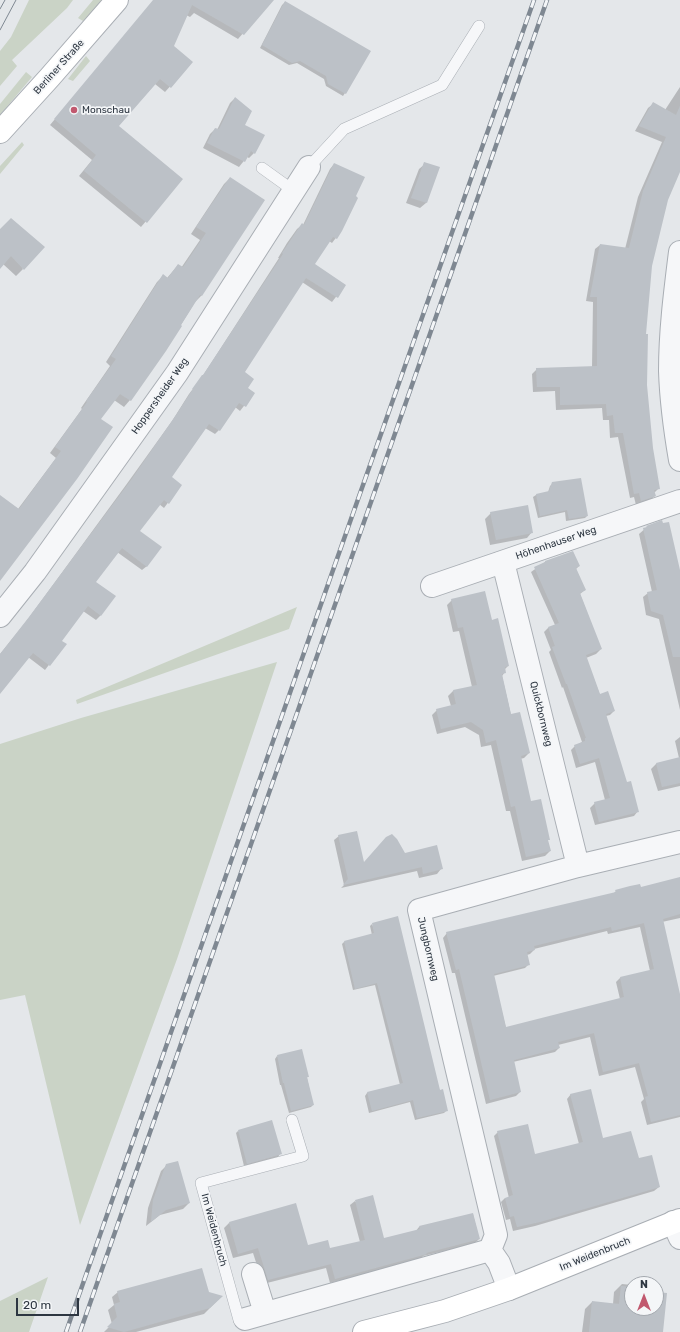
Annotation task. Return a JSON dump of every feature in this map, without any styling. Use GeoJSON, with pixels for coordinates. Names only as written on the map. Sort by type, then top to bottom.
{"type":"FeatureCollection","features":[{"type":"Feature","properties":{"kind":"street","name":"Berliner Straße"},"geometry":{"type":"LineString","coordinates":[[0,132],[118,0]]}},
{"type":"Feature","properties":{"kind":"street","name":"Hoppersheider Weg"},"geometry":{"type":"LineString","coordinates":[[0,616],[35,572],[177,373],[309,167]]}},
{"type":"Feature","properties":{"kind":"street"},"geometry":{"type":"LineString","coordinates":[[680,252],[672,316],[670,372],[680,460]]}},
{"type":"Feature","properties":{"kind":"street","name":"Höhenhauser Weg"},"geometry":{"type":"LineString","coordinates":[[432,586],[680,501]]}},
{"type":"Feature","properties":{"kind":"street","name":"Quickbornweg"},"geometry":{"type":"LineString","coordinates":[[503,562],[578,866]]}},
{"type":"Feature","properties":{"kind":"street","name":"Jungbornweg"},"geometry":{"type":"LineString","coordinates":[[490,1250],[496,1235],[419,910],[578,866],[680,842]]}},
{"type":"Feature","properties":{"kind":"street","name":"Im Weidenbruch"},"geometry":{"type":"LineString","coordinates":[[364,1332],[445,1311],[678,1227]]}},
{"type":"Feature","properties":{"kind":"street"},"geometry":{"type":"LineString","coordinates":[[253,1274],[255,1316],[490,1250],[499,1263],[509,1289]]}},
{"type":"Feature","properties":{"kind":"lane"},"geometry":{"type":"LineString","coordinates":[[309,167],[344,129],[442,84],[479,26]]}},
{"type":"Feature","properties":{"kind":"lane"},"geometry":{"type":"LineString","coordinates":[[262,168],[294,191]]}},
{"type":"Feature","properties":{"kind":"lane","name":"Im Weidenbruch"},"geometry":{"type":"LineString","coordinates":[[255,1316],[239,1320],[201,1183],[303,1156],[292,1120]]}},
{"type":"Feature","properties":{"kind":"shaded area"},"geometry":{"type":"Polygon","coordinates":[[[29,0],[73,0],[67,8],[12,60],[17,66],[0,86],[0,51],[11,37],[29,0]]]}},
{"type":"Feature","properties":{"kind":"shaded area"},"geometry":{"type":"Polygon","coordinates":[[[93,0],[104,0],[83,21],[78,18],[93,0]]]}},
{"type":"Feature","properties":{"kind":"shaded area"},"geometry":{"type":"Polygon","coordinates":[[[86,56],[90,61],[73,81],[68,79],[86,56]]]}},
{"type":"Feature","properties":{"kind":"shaded area"},"geometry":{"type":"Polygon","coordinates":[[[26,72],[32,77],[0,115],[0,104],[26,72]]]}},
{"type":"Feature","properties":{"kind":"shaded area"},"geometry":{"type":"Polygon","coordinates":[[[22,142],[24,145],[0,174],[0,166],[22,142]]]}},
{"type":"Feature","properties":{"kind":"shaded area"},"geometry":{"type":"Polygon","coordinates":[[[297,607],[289,629],[77,704],[76,700],[297,607]]]}},
{"type":"Feature","properties":{"kind":"shaded area"},"geometry":{"type":"Polygon","coordinates":[[[277,662],[177,959],[80,1225],[25,995],[0,1000],[0,744],[81,718],[277,662]]]}},
{"type":"Feature","properties":{"kind":"shaded area"},"geometry":{"type":"Polygon","coordinates":[[[48,1277],[29,1332],[0,1332],[0,1301],[48,1277]]]}},
{"type":"Feature","properties":{"kind":"building"},"geometry":{"type":"Polygon","coordinates":[[[153,0],[274,0],[244,35],[192,5],[174,46],[193,62],[171,88],[160,79],[119,126],[183,179],[147,223],[84,171],[96,155],[54,119],[153,0]]]}},
{"type":"Feature","properties":{"kind":"building"},"geometry":{"type":"Polygon","coordinates":[[[285,1],[371,51],[346,94],[328,84],[326,76],[300,61],[292,63],[262,45],[285,1]]]}},
{"type":"Feature","properties":{"kind":"building"},"geometry":{"type":"Polygon","coordinates":[[[235,97],[252,111],[245,125],[265,135],[255,154],[251,151],[245,162],[207,143],[215,128],[219,129],[235,97]]]}},
{"type":"Feature","properties":{"kind":"building"},"geometry":{"type":"Polygon","coordinates":[[[653,102],[676,115],[680,106],[680,172],[668,200],[652,266],[646,334],[648,334],[647,385],[653,448],[660,489],[654,490],[656,496],[641,501],[639,493],[634,494],[623,433],[615,433],[613,415],[607,416],[606,404],[560,405],[560,387],[537,387],[536,368],[597,366],[597,297],[590,297],[600,244],[629,248],[643,191],[666,137],[639,126],[653,102]]]}},
{"type":"Feature","properties":{"kind":"building"},"geometry":{"type":"Polygon","coordinates":[[[424,162],[440,167],[427,203],[411,198],[424,162]]]}},
{"type":"Feature","properties":{"kind":"building"},"geometry":{"type":"Polygon","coordinates":[[[334,163],[365,177],[356,196],[358,198],[342,231],[337,239],[333,237],[315,264],[346,285],[338,298],[306,278],[245,372],[254,379],[248,388],[255,393],[246,407],[239,403],[220,431],[209,424],[172,477],[182,485],[169,504],[164,500],[140,531],[162,547],[147,567],[122,548],[96,582],[116,596],[101,616],[88,606],[62,641],[67,644],[50,666],[33,653],[0,694],[0,654],[131,480],[176,415],[302,223],[304,225],[334,163]]]}},
{"type":"Feature","properties":{"kind":"building"},"geometry":{"type":"Polygon","coordinates":[[[230,177],[265,200],[202,296],[200,295],[166,351],[131,401],[120,394],[101,419],[113,427],[77,479],[0,581],[0,495],[19,509],[61,451],[55,447],[116,359],[111,356],[163,274],[168,278],[178,264],[183,267],[206,233],[196,227],[230,177]]]}},
{"type":"Feature","properties":{"kind":"building"},"geometry":{"type":"Polygon","coordinates":[[[11,218],[45,247],[24,270],[11,256],[0,269],[0,229],[11,218]]]}},
{"type":"Feature","properties":{"kind":"building"},"geometry":{"type":"Polygon","coordinates":[[[581,478],[588,516],[569,519],[567,510],[540,516],[536,494],[549,491],[552,482],[581,478]]]}},
{"type":"Feature","properties":{"kind":"building"},"geometry":{"type":"Polygon","coordinates":[[[528,505],[533,533],[496,540],[490,512],[528,505]]]}},
{"type":"Feature","properties":{"kind":"building"},"geometry":{"type":"Polygon","coordinates":[[[662,520],[663,523],[669,522],[680,570],[680,657],[673,657],[663,615],[651,611],[647,592],[657,590],[643,528],[662,520]]]}},
{"type":"Feature","properties":{"kind":"building"},"geometry":{"type":"Polygon","coordinates":[[[573,551],[580,566],[576,568],[586,590],[580,593],[602,649],[586,655],[600,694],[608,691],[615,711],[606,714],[627,782],[631,781],[639,812],[599,822],[594,802],[610,798],[599,758],[580,764],[574,745],[585,741],[586,738],[552,647],[555,646],[548,627],[559,623],[534,567],[545,561],[573,551]]]}},
{"type":"Feature","properties":{"kind":"building"},"geometry":{"type":"Polygon","coordinates":[[[485,591],[492,620],[498,618],[509,666],[505,667],[506,673],[502,674],[511,714],[520,712],[530,753],[521,756],[531,801],[541,799],[550,840],[548,840],[551,851],[526,857],[515,806],[511,807],[496,740],[486,743],[483,730],[471,722],[441,729],[436,709],[456,704],[453,690],[477,685],[463,627],[458,628],[451,599],[485,591]]]}},
{"type":"Feature","properties":{"kind":"building"},"geometry":{"type":"Polygon","coordinates":[[[680,757],[680,783],[662,787],[656,763],[680,757]]]}},
{"type":"Feature","properties":{"kind":"building"},"geometry":{"type":"Polygon","coordinates":[[[357,831],[364,862],[386,837],[392,834],[397,839],[405,853],[437,845],[443,869],[423,874],[422,867],[343,885],[348,879],[338,835],[357,831]]]}},
{"type":"Feature","properties":{"kind":"building"},"geometry":{"type":"Polygon","coordinates":[[[680,877],[680,914],[663,919],[680,994],[680,1115],[651,1122],[645,1097],[648,1096],[639,1063],[603,1072],[594,1033],[558,1042],[560,1048],[514,1060],[521,1092],[490,1100],[459,969],[456,970],[446,932],[616,892],[615,890],[630,886],[640,884],[641,887],[680,877]],[[644,923],[612,931],[611,927],[534,946],[535,950],[527,952],[530,965],[494,974],[506,1027],[624,997],[620,977],[654,969],[644,923]]]}},
{"type":"Feature","properties":{"kind":"building"},"geometry":{"type":"Polygon","coordinates":[[[398,916],[440,1090],[443,1089],[448,1111],[417,1118],[413,1100],[372,1111],[367,1092],[403,1083],[377,983],[355,989],[344,941],[374,933],[372,923],[398,916]]]}},
{"type":"Feature","properties":{"kind":"building"},"geometry":{"type":"Polygon","coordinates":[[[302,1049],[314,1105],[291,1111],[277,1055],[302,1049]]]}},
{"type":"Feature","properties":{"kind":"building"},"geometry":{"type":"Polygon","coordinates":[[[591,1089],[603,1138],[631,1131],[639,1158],[652,1155],[660,1187],[540,1222],[517,1227],[514,1216],[510,1217],[505,1198],[513,1195],[497,1131],[528,1124],[535,1154],[583,1142],[570,1094],[591,1089]]]}},
{"type":"Feature","properties":{"kind":"building"},"geometry":{"type":"Polygon","coordinates":[[[272,1120],[282,1154],[247,1164],[238,1130],[272,1120]]]}},
{"type":"Feature","properties":{"kind":"building"},"geometry":{"type":"Polygon","coordinates":[[[178,1161],[190,1203],[166,1210],[151,1222],[153,1200],[166,1164],[178,1161]]]}},
{"type":"Feature","properties":{"kind":"building"},"geometry":{"type":"Polygon","coordinates":[[[373,1195],[384,1238],[420,1229],[419,1226],[473,1213],[480,1239],[335,1279],[331,1264],[268,1280],[258,1248],[238,1254],[229,1222],[296,1203],[308,1245],[328,1240],[330,1248],[365,1240],[355,1200],[373,1195]]]}},
{"type":"Feature","properties":{"kind":"building"},"geometry":{"type":"Polygon","coordinates":[[[202,1268],[209,1292],[223,1296],[210,1308],[124,1332],[107,1327],[117,1317],[114,1304],[120,1302],[117,1291],[202,1268]]]}},
{"type":"Feature","properties":{"kind":"building"},"geometry":{"type":"Polygon","coordinates":[[[621,1286],[624,1286],[624,1316],[664,1316],[664,1293],[667,1293],[663,1332],[589,1332],[592,1301],[619,1304],[621,1286]]]}},
{"type":"Feature","properties":{"kind":"tram line"},"geometry":{"type":"LineString","coordinates":[[0,9],[5,0]]}},
{"type":"Feature","properties":{"kind":"tram line"},"geometry":{"type":"LineString","coordinates":[[0,30],[16,0]]}},
{"type":"Feature","properties":{"kind":"railway"},"geometry":{"type":"LineString","coordinates":[[66,1332],[534,0]]}},
{"type":"Feature","properties":{"kind":"railway"},"geometry":{"type":"LineString","coordinates":[[80,1332],[547,0]]}},
{"type":"Feature","properties":{"kind":"place","name":"Monschau"},"geometry":{"type":"Point","coordinates":[74,110]}}]}
